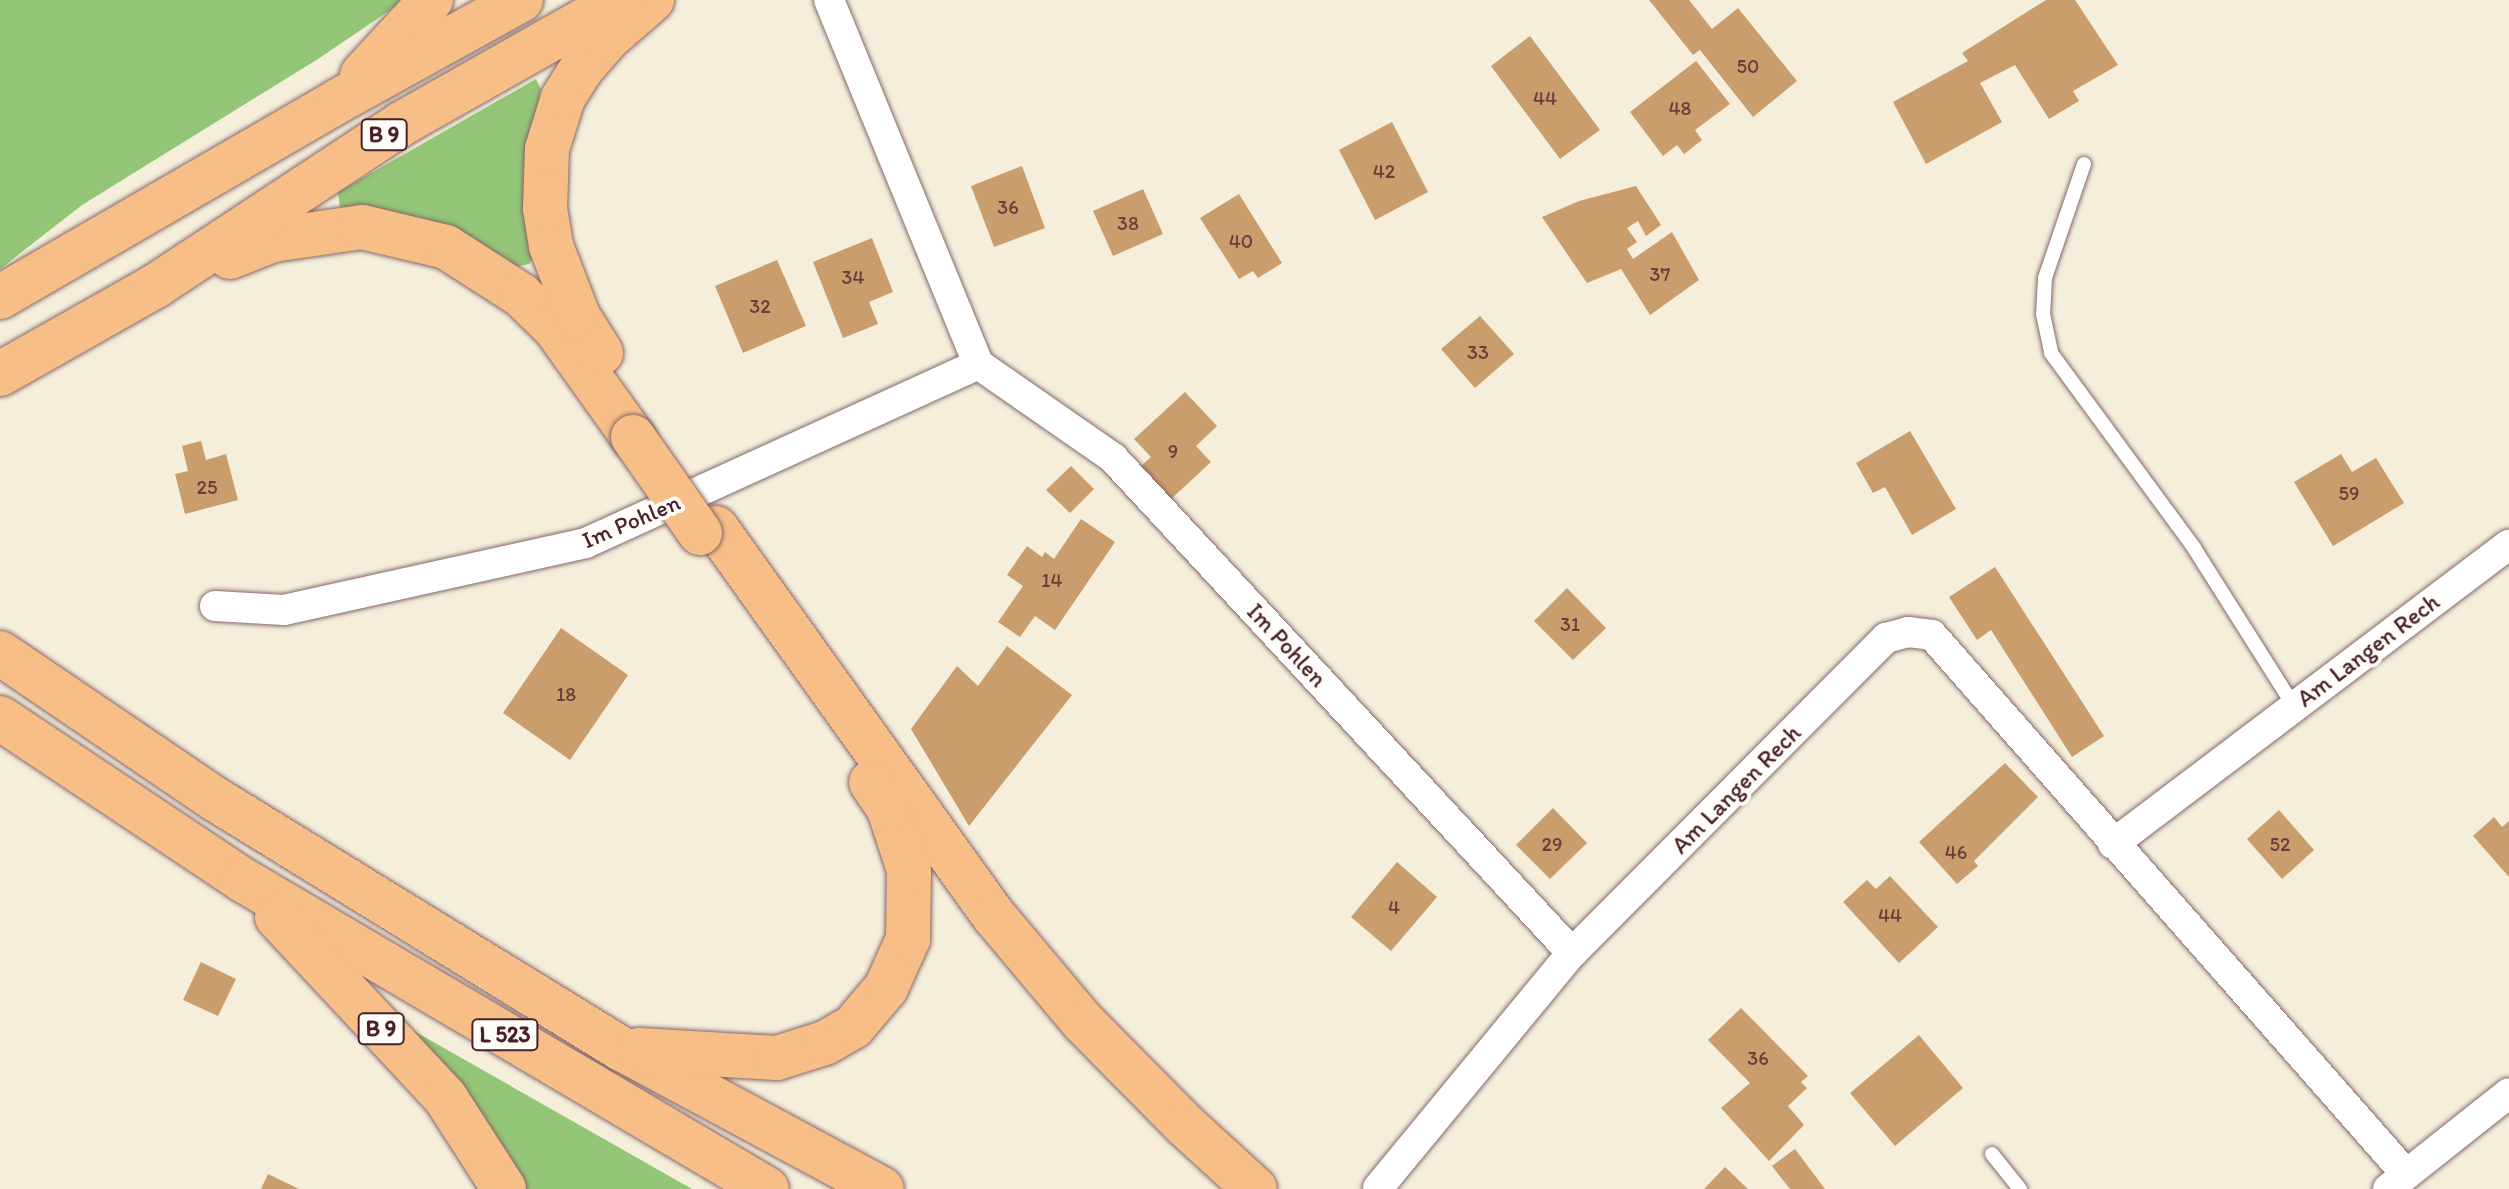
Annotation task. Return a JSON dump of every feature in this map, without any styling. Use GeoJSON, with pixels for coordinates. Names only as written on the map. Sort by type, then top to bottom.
{"type":"FeatureCollection","features":[{"type":"Feature","properties":{"kind":"highway"},"geometry":{"type":"LineString","coordinates":[[338,101],[431,0]]}},
{"type":"Feature","properties":{"kind":"highway"},"geometry":{"type":"LineString","coordinates":[[0,297],[338,101],[521,0]]}},
{"type":"Feature","properties":{"kind":"highway","name":"B 9"},"geometry":{"type":"LineString","coordinates":[[0,374],[157,285],[401,124],[620,0]]}},
{"type":"Feature","properties":{"kind":"highway"},"geometry":{"type":"LineString","coordinates":[[642,435],[578,316],[551,246],[545,209],[547,149],[563,98],[582,68],[606,40],[652,0]]}},
{"type":"Feature","properties":{"kind":"highway"},"geometry":{"type":"LineString","coordinates":[[157,285],[273,240],[362,227],[446,247],[521,295],[555,328],[642,435],[889,809],[909,870],[908,939],[886,988],[853,1027],[825,1043],[777,1058],[622,1049]]}},
{"type":"Feature","properties":{"kind":"highway"},"geometry":{"type":"LineString","coordinates":[[708,531],[994,916],[1083,1022],[1186,1126],[1255,1189]]}},
{"type":"Feature","properties":{"kind":"highway","name":"L 523"},"geometry":{"type":"LineString","coordinates":[[0,653],[215,799],[622,1049],[882,1189]]}},
{"type":"Feature","properties":{"kind":"highway","name":"B 9"},"geometry":{"type":"LineString","coordinates":[[0,718],[243,880],[445,1097],[504,1189]]}},
{"type":"Feature","properties":{"kind":"highway","name":"L 523"},"geometry":{"type":"LineString","coordinates":[[243,880],[767,1189]]}},
{"type":"Feature","properties":{"kind":"street"},"geometry":{"type":"LineString","coordinates":[[835,2],[978,364]]}},
{"type":"Feature","properties":{"kind":"street","name":"Im Pohlen"},"geometry":{"type":"LineString","coordinates":[[215,606],[284,610],[586,543],[978,364],[1113,458],[1572,953]]}},
{"type":"Feature","properties":{"kind":"street","name":"Am Langen Rech"},"geometry":{"type":"LineString","coordinates":[[2113,844],[2509,545]]}},
{"type":"Feature","properties":{"kind":"street","name":"Am Langen Rech"},"geometry":{"type":"LineString","coordinates":[[1378,1188],[1572,953],[1886,638],[1908,632],[1932,635],[2113,844],[2397,1182]]}},
{"type":"Feature","properties":{"kind":"street"},"geometry":{"type":"LineString","coordinates":[[2397,1182],[2509,1093]]}},
{"type":"Feature","properties":{"kind":"lane"},"geometry":{"type":"LineString","coordinates":[[2084,164],[2045,278],[2043,314],[2051,353],[2194,548],[2294,706]]}},
{"type":"Feature","properties":{"kind":"lane"},"geometry":{"type":"LineString","coordinates":[[1992,1154],[2020,1189]]}},
{"type":"Feature","properties":{"kind":"green space"},"geometry":{"type":"Polygon","coordinates":[[[0,0],[405,0],[318,59],[82,205],[0,269],[0,0]]]}},
{"type":"Feature","properties":{"kind":"green space"},"geometry":{"type":"Polygon","coordinates":[[[536,79],[541,89],[536,112],[533,259],[529,264],[515,267],[384,211],[340,207],[338,192],[536,79]]]}},
{"type":"Feature","properties":{"kind":"green space"},"geometry":{"type":"Polygon","coordinates":[[[407,1027],[692,1189],[525,1189],[518,1170],[473,1103],[407,1027]]]}},
{"type":"Feature","properties":{"kind":"building"},"geometry":{"type":"Polygon","coordinates":[[[1649,0],[1689,0],[1712,29],[1738,8],[1797,81],[1753,117],[1700,50],[1693,55],[1649,0]]]}},
{"type":"Feature","properties":{"kind":"building"},"geometry":{"type":"Polygon","coordinates":[[[2046,0],[2075,0],[2118,65],[2073,91],[2079,101],[2049,119],[2015,65],[1980,83],[2002,122],[1926,164],[1893,102],[1968,61],[1962,53],[2046,0]]]}},
{"type":"Feature","properties":{"kind":"building"},"geometry":{"type":"Polygon","coordinates":[[[1530,36],[1600,130],[1560,159],[1491,66],[1530,36]]]}},
{"type":"Feature","properties":{"kind":"building"},"geometry":{"type":"Polygon","coordinates":[[[1696,61],[1730,104],[1695,130],[1702,140],[1684,154],[1677,145],[1663,156],[1630,112],[1696,61]]]}},
{"type":"Feature","properties":{"kind":"building"},"geometry":{"type":"Polygon","coordinates":[[[1392,122],[1428,192],[1375,220],[1339,150],[1392,122]]]}},
{"type":"Feature","properties":{"kind":"building"},"geometry":{"type":"Polygon","coordinates":[[[1022,166],[1045,228],[994,247],[971,186],[1022,166]]]}},
{"type":"Feature","properties":{"kind":"building"},"geometry":{"type":"Polygon","coordinates":[[[1636,186],[1661,225],[1646,236],[1638,221],[1627,228],[1637,242],[1627,249],[1633,259],[1672,232],[1699,280],[1650,315],[1621,269],[1587,283],[1542,217],[1579,201],[1636,186]]]}},
{"type":"Feature","properties":{"kind":"building"},"geometry":{"type":"Polygon","coordinates":[[[1143,189],[1163,234],[1113,256],[1093,211],[1143,189]]]}},
{"type":"Feature","properties":{"kind":"building"},"geometry":{"type":"Polygon","coordinates":[[[1239,194],[1282,263],[1258,278],[1253,271],[1239,279],[1200,218],[1239,194]]]}},
{"type":"Feature","properties":{"kind":"building"},"geometry":{"type":"Polygon","coordinates":[[[872,238],[893,292],[869,302],[878,324],[843,338],[813,262],[872,238]]]}},
{"type":"Feature","properties":{"kind":"building"},"geometry":{"type":"Polygon","coordinates":[[[777,260],[806,326],[743,353],[715,286],[777,260]]]}},
{"type":"Feature","properties":{"kind":"building"},"geometry":{"type":"Polygon","coordinates":[[[1480,316],[1514,354],[1475,388],[1441,349],[1480,316]]]}},
{"type":"Feature","properties":{"kind":"building"},"geometry":{"type":"Polygon","coordinates":[[[1185,392],[1217,426],[1196,446],[1211,462],[1170,500],[1140,467],[1151,457],[1134,439],[1185,392]]]}},
{"type":"Feature","properties":{"kind":"building"},"geometry":{"type":"Polygon","coordinates":[[[1910,431],[1956,509],[1912,535],[1885,487],[1873,493],[1856,463],[1910,431]]]}},
{"type":"Feature","properties":{"kind":"building"},"geometry":{"type":"Polygon","coordinates":[[[201,441],[206,460],[226,454],[238,500],[185,514],[175,474],[188,471],[182,446],[201,441]]]}},
{"type":"Feature","properties":{"kind":"building"},"geometry":{"type":"Polygon","coordinates":[[[2341,454],[2352,472],[2376,458],[2404,503],[2333,546],[2294,482],[2341,454]]]}},
{"type":"Feature","properties":{"kind":"building"},"geometry":{"type":"Polygon","coordinates":[[[1071,466],[1094,489],[1070,513],[1046,490],[1071,466]]]}},
{"type":"Feature","properties":{"kind":"building"},"geometry":{"type":"Polygon","coordinates":[[[1081,519],[1115,542],[1055,630],[1035,616],[1020,637],[998,622],[1023,586],[1007,575],[1027,546],[1042,557],[1045,552],[1054,559],[1081,519]]]}},
{"type":"Feature","properties":{"kind":"building"},"geometry":{"type":"Polygon","coordinates":[[[1995,567],[2104,736],[2072,757],[1991,630],[1977,640],[1949,597],[1995,567]]]}},
{"type":"Feature","properties":{"kind":"building"},"geometry":{"type":"Polygon","coordinates":[[[1567,588],[1606,628],[1573,660],[1534,621],[1567,588]]]}},
{"type":"Feature","properties":{"kind":"building"},"geometry":{"type":"Polygon","coordinates":[[[561,628],[628,675],[570,760],[503,713],[561,628]]]}},
{"type":"Feature","properties":{"kind":"building"},"geometry":{"type":"Polygon","coordinates":[[[1007,646],[1072,695],[969,826],[911,729],[957,666],[978,686],[1007,646]]]}},
{"type":"Feature","properties":{"kind":"building"},"geometry":{"type":"Polygon","coordinates":[[[2005,763],[2038,797],[1974,861],[1978,866],[1957,884],[1919,842],[2005,763]]]}},
{"type":"Feature","properties":{"kind":"building"},"geometry":{"type":"Polygon","coordinates":[[[1553,808],[1587,843],[1550,879],[1516,845],[1553,808]]]}},
{"type":"Feature","properties":{"kind":"building"},"geometry":{"type":"Polygon","coordinates":[[[2279,810],[2314,850],[2282,879],[2247,839],[2279,810]]]}},
{"type":"Feature","properties":{"kind":"building"},"geometry":{"type":"Polygon","coordinates":[[[2494,817],[2502,827],[2509,821],[2509,877],[2473,836],[2494,817]]]}},
{"type":"Feature","properties":{"kind":"building"},"geometry":{"type":"Polygon","coordinates":[[[1397,862],[1437,897],[1391,951],[1351,917],[1397,862]]]}},
{"type":"Feature","properties":{"kind":"building"},"geometry":{"type":"Polygon","coordinates":[[[1890,876],[1938,927],[1899,963],[1843,902],[1867,880],[1876,889],[1890,876]]]}},
{"type":"Feature","properties":{"kind":"building"},"geometry":{"type":"Polygon","coordinates":[[[201,962],[236,979],[218,1016],[183,1000],[201,962]]]}},
{"type":"Feature","properties":{"kind":"building"},"geometry":{"type":"Polygon","coordinates":[[[1741,1008],[1808,1076],[1801,1082],[1807,1088],[1788,1106],[1804,1125],[1769,1161],[1721,1108],[1750,1083],[1708,1040],[1741,1008]]]}},
{"type":"Feature","properties":{"kind":"building"},"geometry":{"type":"Polygon","coordinates":[[[1919,1035],[1963,1088],[1895,1146],[1850,1093],[1919,1035]]]}},
{"type":"Feature","properties":{"kind":"building"},"geometry":{"type":"Polygon","coordinates":[[[1795,1149],[1825,1189],[1790,1189],[1772,1166],[1795,1149]]]}},
{"type":"Feature","properties":{"kind":"building"},"geometry":{"type":"Polygon","coordinates":[[[1725,1167],[1748,1189],[1704,1189],[1725,1167]]]}},
{"type":"Feature","properties":{"kind":"building"},"geometry":{"type":"Polygon","coordinates":[[[268,1174],[299,1189],[261,1189],[268,1174]]]}}]}
